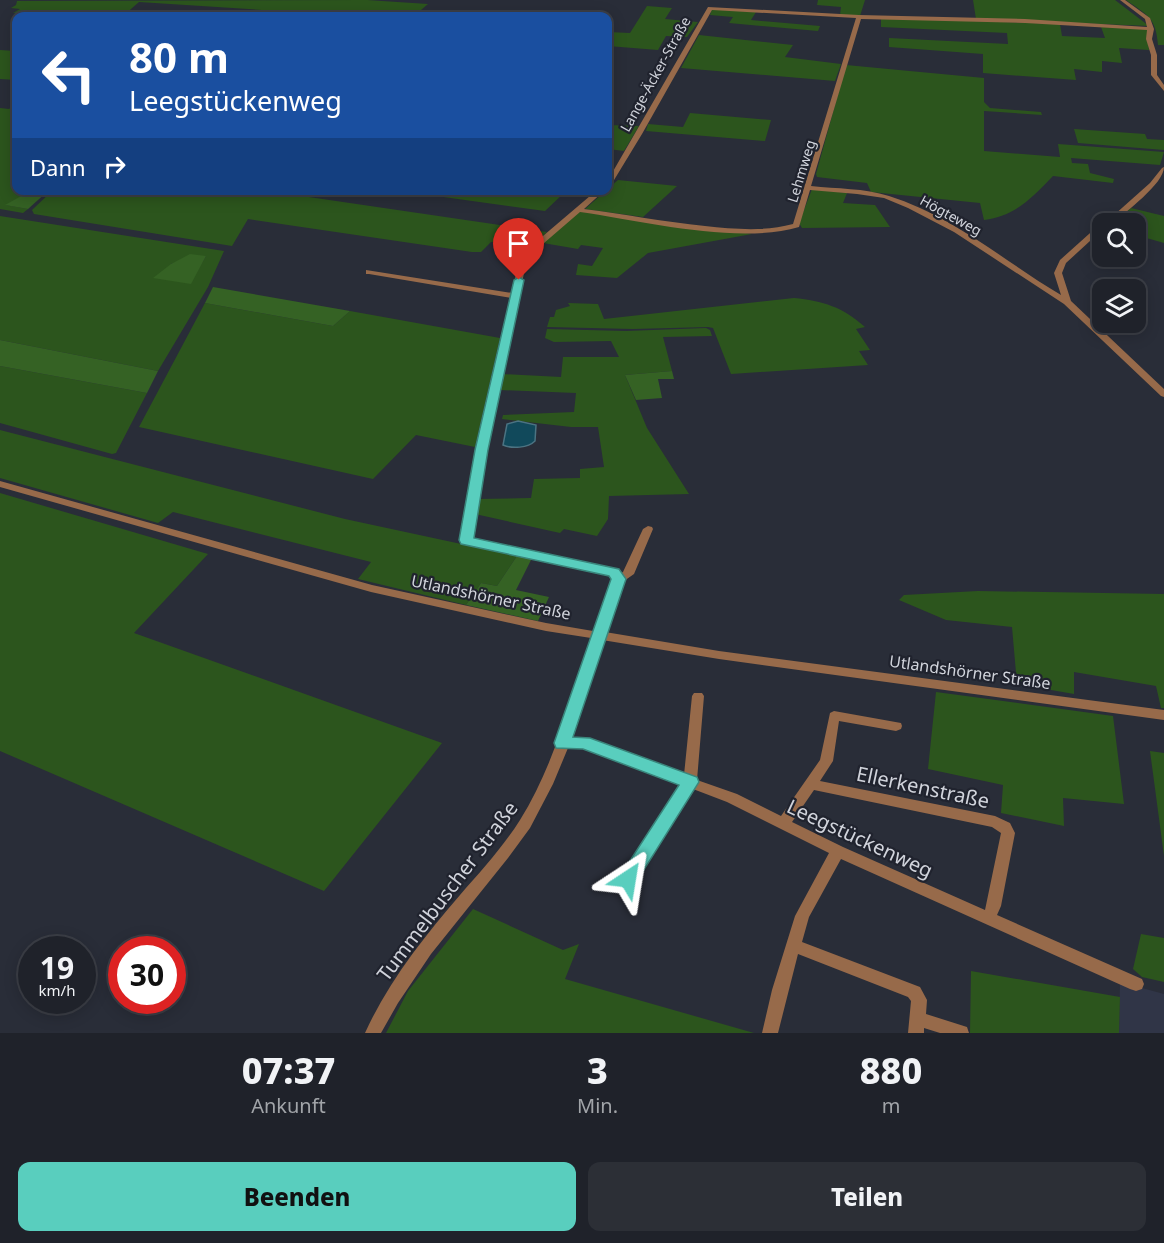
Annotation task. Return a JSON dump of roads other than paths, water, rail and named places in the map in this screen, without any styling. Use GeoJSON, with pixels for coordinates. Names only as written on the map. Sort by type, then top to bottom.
{"type":"FeatureCollection","features":[{"type":"Feature","properties":{"kind":"street"},"geometry":{"type":"LineString","coordinates":[[1122,0],[1147,18],[1151,29],[1149,39],[1154,55],[1154,75],[1164,89]]}},
{"type":"Feature","properties":{"kind":"street","name":"Lange-Äcker-Straße"},"geometry":{"type":"LineString","coordinates":[[612,178],[710,8],[859,17]]}},
{"type":"Feature","properties":{"kind":"street"},"geometry":{"type":"LineString","coordinates":[[859,17],[1025,21],[1151,29]]}},
{"type":"Feature","properties":{"kind":"street","name":"Lehmweg"},"geometry":{"type":"LineString","coordinates":[[579,210],[740,232],[768,232],[796,225],[859,17]]}},
{"type":"Feature","properties":{"kind":"street"},"geometry":{"type":"LineString","coordinates":[[1119,213],[1152,184],[1164,169]]}},
{"type":"Feature","properties":{"kind":"street","name":"Högteweg"},"geometry":{"type":"LineString","coordinates":[[808,188],[881,196],[956,230],[1067,302],[1164,394]]}},
{"type":"Feature","properties":{"kind":"street"},"geometry":{"type":"LineString","coordinates":[[596,195],[526,255],[522,264],[481,450],[466,540],[614,573],[619,579]]}},
{"type":"Feature","properties":{"kind":"street"},"geometry":{"type":"LineString","coordinates":[[1067,302],[1058,273],[1063,262],[1092,236]]}},
{"type":"Feature","properties":{"kind":"street"},"geometry":{"type":"LineString","coordinates":[[369,272],[516,296]]}},
{"type":"Feature","properties":{"kind":"street","name":"Utlandshörner Straße"},"geometry":{"type":"LineString","coordinates":[[0,484],[371,588],[500,618],[719,655],[1164,715]]}},
{"type":"Feature","properties":{"kind":"street"},"geometry":{"type":"LineString","coordinates":[[598,636],[619,579],[628,574],[648,529]]}},
{"type":"Feature","properties":{"kind":"street","name":"Tummelbuscher Straße"},"geometry":{"type":"LineString","coordinates":[[373,1033],[411,968],[491,870],[524,825],[546,785],[580,697],[598,636]]}},
{"type":"Feature","properties":{"kind":"street"},"geometry":{"type":"LineString","coordinates":[[628,879],[690,782],[698,696]]}},
{"type":"Feature","properties":{"kind":"street"},"geometry":{"type":"LineString","coordinates":[[783,824],[826,761],[834,716],[896,726]]}},
{"type":"Feature","properties":{"kind":"street","name":"Leegstückenweg"},"geometry":{"type":"LineString","coordinates":[[562,743],[584,743],[732,798],[838,851],[1136,984]]}},
{"type":"Feature","properties":{"kind":"street","name":"Ellerkenstraße"},"geometry":{"type":"LineString","coordinates":[[811,784],[995,822],[1005,827],[1008,833],[994,906],[988,918]]}},
{"type":"Feature","properties":{"kind":"street"},"geometry":{"type":"LineString","coordinates":[[770,1033],[802,916],[838,851]]}},
{"type":"Feature","properties":{"kind":"street"},"geometry":{"type":"LineString","coordinates":[[794,946],[914,992],[918,997],[917,1026],[961,1032]]}}]}
